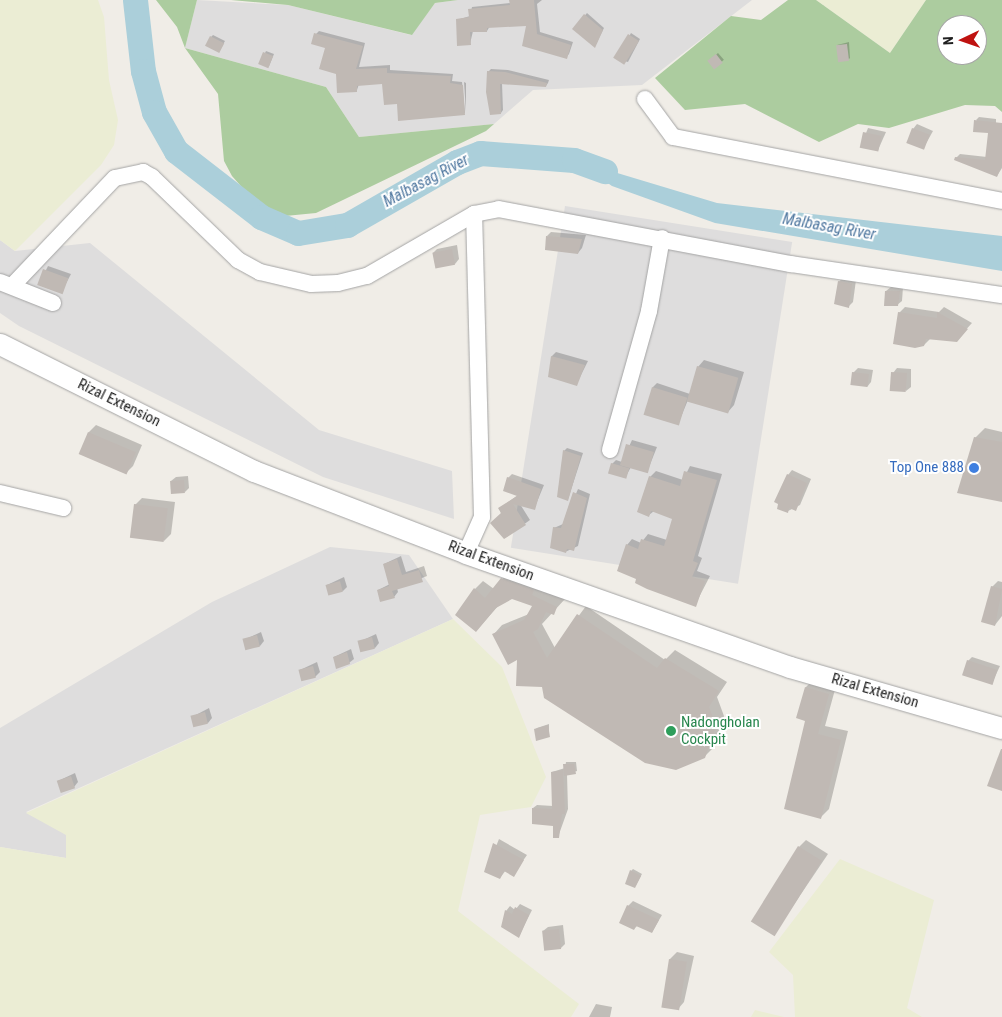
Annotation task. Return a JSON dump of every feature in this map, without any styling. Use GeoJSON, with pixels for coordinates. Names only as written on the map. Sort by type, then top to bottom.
{"type":"FeatureCollection","features":[{"type":"Feature","properties":{"kind":"street"},"geometry":{"type":"LineString","coordinates":[[645,99],[673,137],[1002,200]]}},
{"type":"Feature","properties":{"kind":"street"},"geometry":{"type":"LineString","coordinates":[[52,302],[6,284],[115,178],[127,172],[143,172],[152,177],[238,260],[260,272],[311,284],[338,283],[367,276],[474,214],[499,209],[662,238],[791,264],[1002,296]]}},
{"type":"Feature","properties":{"kind":"street"},"geometry":{"type":"LineString","coordinates":[[466,553],[482,517],[474,214]]}},
{"type":"Feature","properties":{"kind":"street"},"geometry":{"type":"LineString","coordinates":[[610,450],[649,311],[662,238]]}},
{"type":"Feature","properties":{"kind":"street","name":"Rizal Extension"},"geometry":{"type":"LineString","coordinates":[[0,344],[254,470],[466,553],[790,666],[1002,728]]}},
{"type":"Feature","properties":{"kind":"street"},"geometry":{"type":"LineString","coordinates":[[0,493],[63,508]]}},
{"type":"Feature","properties":{"kind":"shaded area"},"geometry":{"type":"Polygon","coordinates":[[[197,0],[288,5],[411,35],[435,3],[458,0],[752,0],[642,85],[533,90],[494,124],[359,137],[326,87],[185,48],[197,0]]]}},
{"type":"Feature","properties":{"kind":"shaded area"},"geometry":{"type":"Polygon","coordinates":[[[565,206],[792,242],[738,584],[511,548],[565,206]]]}},
{"type":"Feature","properties":{"kind":"shaded area"},"geometry":{"type":"Polygon","coordinates":[[[0,240],[15,251],[90,243],[319,430],[452,471],[454,519],[323,477],[19,326],[0,313],[0,240]]]}},
{"type":"Feature","properties":{"kind":"shaded area"},"geometry":{"type":"Polygon","coordinates":[[[330,547],[409,555],[453,619],[26,812],[67,835],[66,858],[0,847],[0,728],[212,602],[330,547]]]}},
{"type":"Feature","properties":{"kind":"green space"},"geometry":{"type":"Polygon","coordinates":[[[0,0],[98,0],[104,17],[109,80],[118,120],[114,145],[101,165],[15,251],[0,240],[0,0]]]}},
{"type":"Feature","properties":{"kind":"green space"},"geometry":{"type":"Polygon","coordinates":[[[156,0],[197,0],[185,48],[177,27],[156,0]]]}},
{"type":"Feature","properties":{"kind":"green space"},"geometry":{"type":"Polygon","coordinates":[[[231,0],[458,0],[435,3],[412,35],[288,5],[231,0]]]}},
{"type":"Feature","properties":{"kind":"green space"},"geometry":{"type":"Polygon","coordinates":[[[788,0],[816,0],[890,53],[926,0],[1002,0],[1002,112],[995,106],[965,105],[889,128],[858,124],[819,142],[745,104],[685,110],[655,78],[731,16],[761,20],[788,0]]]}},
{"type":"Feature","properties":{"kind":"green space"},"geometry":{"type":"Polygon","coordinates":[[[816,0],[926,0],[890,53],[816,0]]]}},
{"type":"Feature","properties":{"kind":"green space"},"geometry":{"type":"Polygon","coordinates":[[[185,48],[326,87],[359,137],[494,124],[486,131],[316,213],[285,216],[254,201],[232,176],[224,161],[218,94],[185,48]]]}},
{"type":"Feature","properties":{"kind":"green space"},"geometry":{"type":"Polygon","coordinates":[[[453,619],[502,667],[546,777],[531,807],[480,815],[458,911],[579,1004],[571,1017],[0,1017],[0,847],[66,858],[66,835],[26,813],[453,619]]]}},
{"type":"Feature","properties":{"kind":"green space"},"geometry":{"type":"Polygon","coordinates":[[[840,859],[934,900],[907,1008],[922,1017],[795,1017],[793,975],[769,952],[840,859]]]}},
{"type":"Feature","properties":{"kind":"green space"},"geometry":{"type":"Polygon","coordinates":[[[755,1010],[784,1017],[751,1017],[755,1010]]]}},
{"type":"Feature","properties":{"kind":"water"},"geometry":{"type":"Polygon","coordinates":[[[574,160],[717,203],[1002,236],[1002,271],[715,223],[612,186],[574,160]]]}},
{"type":"Feature","properties":{"kind":"building"},"geometry":{"type":"Polygon","coordinates":[[[509,0],[534,0],[537,34],[571,45],[567,59],[522,46],[526,26],[487,28],[487,32],[470,32],[471,45],[457,46],[456,19],[469,17],[468,9],[510,5],[509,0]]]}},
{"type":"Feature","properties":{"kind":"building"},"geometry":{"type":"Polygon","coordinates":[[[584,14],[603,30],[595,48],[572,29],[584,14]]]}},
{"type":"Feature","properties":{"kind":"building"},"geometry":{"type":"Polygon","coordinates":[[[314,33],[363,46],[356,69],[387,68],[387,73],[451,76],[450,83],[463,85],[465,115],[398,121],[397,104],[384,105],[382,84],[357,86],[357,92],[337,93],[336,74],[319,69],[325,48],[311,44],[314,33]]]}},
{"type":"Feature","properties":{"kind":"building"},"geometry":{"type":"Polygon","coordinates":[[[628,34],[639,41],[624,65],[613,58],[628,34]]]}},
{"type":"Feature","properties":{"kind":"building"},"geometry":{"type":"Polygon","coordinates":[[[210,36],[224,43],[219,53],[205,46],[210,36]]]}},
{"type":"Feature","properties":{"kind":"building"},"geometry":{"type":"Polygon","coordinates":[[[847,44],[849,61],[838,62],[836,45],[847,44]]]}},
{"type":"Feature","properties":{"kind":"building"},"geometry":{"type":"Polygon","coordinates":[[[263,52],[273,56],[268,68],[258,64],[263,52]]]}},
{"type":"Feature","properties":{"kind":"building"},"geometry":{"type":"Polygon","coordinates":[[[716,54],[723,63],[714,69],[707,61],[716,54]]]}},
{"type":"Feature","properties":{"kind":"building"},"geometry":{"type":"Polygon","coordinates":[[[487,71],[505,72],[547,83],[546,87],[500,84],[501,114],[490,115],[486,92],[487,71]]]}},
{"type":"Feature","properties":{"kind":"building"},"geometry":{"type":"Polygon","coordinates":[[[974,120],[1002,123],[1002,165],[997,177],[954,160],[955,157],[985,160],[988,133],[973,132],[974,120]]]}},
{"type":"Feature","properties":{"kind":"building"},"geometry":{"type":"Polygon","coordinates":[[[912,128],[930,135],[924,150],[906,143],[912,128]]]}},
{"type":"Feature","properties":{"kind":"building"},"geometry":{"type":"Polygon","coordinates":[[[863,132],[882,136],[878,152],[860,148],[863,132]]]}},
{"type":"Feature","properties":{"kind":"building"},"geometry":{"type":"Polygon","coordinates":[[[546,236],[582,239],[578,254],[545,250],[546,236]]]}},
{"type":"Feature","properties":{"kind":"building"},"geometry":{"type":"Polygon","coordinates":[[[452,249],[455,265],[435,269],[432,253],[452,249]]]}},
{"type":"Feature","properties":{"kind":"building"},"geometry":{"type":"Polygon","coordinates":[[[43,269],[68,278],[63,294],[37,285],[43,269]]]}},
{"type":"Feature","properties":{"kind":"building"},"geometry":{"type":"Polygon","coordinates":[[[838,281],[852,284],[849,308],[834,304],[838,281]]]}},
{"type":"Feature","properties":{"kind":"building"},"geometry":{"type":"Polygon","coordinates":[[[885,291],[900,291],[898,306],[884,306],[885,291]]]}},
{"type":"Feature","properties":{"kind":"building"},"geometry":{"type":"Polygon","coordinates":[[[898,312],[937,318],[937,312],[968,329],[957,342],[926,339],[924,346],[915,348],[893,344],[898,312]]]}},
{"type":"Feature","properties":{"kind":"building"},"geometry":{"type":"Polygon","coordinates":[[[551,356],[585,365],[577,386],[548,377],[551,356]]]}},
{"type":"Feature","properties":{"kind":"building"},"geometry":{"type":"Polygon","coordinates":[[[697,366],[738,378],[728,413],[687,402],[697,366]]]}},
{"type":"Feature","properties":{"kind":"building"},"geometry":{"type":"Polygon","coordinates":[[[852,372],[869,374],[867,387],[850,385],[852,372]]]}},
{"type":"Feature","properties":{"kind":"building"},"geometry":{"type":"Polygon","coordinates":[[[891,372],[907,373],[906,392],[890,391],[891,372]]]}},
{"type":"Feature","properties":{"kind":"building"},"geometry":{"type":"Polygon","coordinates":[[[652,387],[687,398],[679,426],[644,415],[652,387]]]}},
{"type":"Feature","properties":{"kind":"building"},"geometry":{"type":"Polygon","coordinates":[[[88,432],[136,452],[126,474],[79,454],[88,432]]]}},
{"type":"Feature","properties":{"kind":"building"},"geometry":{"type":"Polygon","coordinates":[[[974,437],[1002,442],[1002,502],[957,493],[974,437]]]}},
{"type":"Feature","properties":{"kind":"building"},"geometry":{"type":"Polygon","coordinates":[[[626,444],[654,452],[648,473],[620,465],[626,444]]]}},
{"type":"Feature","properties":{"kind":"building"},"geometry":{"type":"Polygon","coordinates":[[[563,450],[581,456],[568,501],[557,497],[563,450]]]}},
{"type":"Feature","properties":{"kind":"building"},"geometry":{"type":"Polygon","coordinates":[[[611,463],[629,468],[626,479],[608,474],[611,463]]]}},
{"type":"Feature","properties":{"kind":"building"},"geometry":{"type":"Polygon","coordinates":[[[684,471],[717,480],[693,561],[698,563],[692,577],[705,581],[696,607],[647,589],[635,583],[636,579],[617,571],[626,544],[638,549],[641,539],[664,546],[672,519],[651,511],[649,517],[637,512],[649,476],[680,486],[684,471]]]}},
{"type":"Feature","properties":{"kind":"building"},"geometry":{"type":"Polygon","coordinates":[[[787,474],[807,483],[796,511],[789,508],[788,513],[777,509],[778,504],[774,502],[787,474]]]}},
{"type":"Feature","properties":{"kind":"building"},"geometry":{"type":"Polygon","coordinates":[[[507,477],[541,489],[535,510],[513,504],[526,525],[504,539],[490,523],[501,513],[498,508],[517,496],[503,491],[507,477]]]}},
{"type":"Feature","properties":{"kind":"building"},"geometry":{"type":"Polygon","coordinates":[[[184,480],[185,493],[171,494],[170,481],[184,480]]]}},
{"type":"Feature","properties":{"kind":"building"},"geometry":{"type":"Polygon","coordinates":[[[573,492],[587,498],[574,551],[567,549],[566,553],[550,548],[553,527],[561,528],[573,492]]]}},
{"type":"Feature","properties":{"kind":"building"},"geometry":{"type":"Polygon","coordinates":[[[134,504],[168,508],[164,542],[130,538],[134,504]]]}},
{"type":"Feature","properties":{"kind":"building"},"geometry":{"type":"Polygon","coordinates":[[[397,559],[402,575],[419,570],[423,582],[392,591],[395,598],[380,602],[377,590],[389,586],[383,564],[397,559]]]}},
{"type":"Feature","properties":{"kind":"building"},"geometry":{"type":"Polygon","coordinates":[[[501,578],[534,590],[532,595],[557,607],[554,615],[546,612],[538,629],[533,632],[547,658],[577,614],[657,668],[665,658],[719,691],[709,707],[716,726],[705,758],[676,770],[645,763],[544,698],[542,687],[516,686],[517,660],[508,665],[492,634],[524,620],[532,606],[512,599],[496,608],[476,632],[455,615],[474,588],[485,598],[501,578]]]}},
{"type":"Feature","properties":{"kind":"building"},"geometry":{"type":"Polygon","coordinates":[[[340,581],[343,592],[328,596],[326,585],[340,581]]]}},
{"type":"Feature","properties":{"kind":"building"},"geometry":{"type":"Polygon","coordinates":[[[991,586],[1002,589],[995,626],[981,622],[991,586]]]}},
{"type":"Feature","properties":{"kind":"building"},"geometry":{"type":"Polygon","coordinates":[[[257,635],[260,647],[245,650],[242,639],[257,635]]]}},
{"type":"Feature","properties":{"kind":"building"},"geometry":{"type":"Polygon","coordinates":[[[372,637],[375,649],[360,652],[357,641],[372,637]]]}},
{"type":"Feature","properties":{"kind":"building"},"geometry":{"type":"Polygon","coordinates":[[[347,652],[350,664],[336,669],[333,657],[347,652]]]}},
{"type":"Feature","properties":{"kind":"building"},"geometry":{"type":"Polygon","coordinates":[[[967,660],[997,670],[992,685],[962,675],[967,660]]]}},
{"type":"Feature","properties":{"kind":"building"},"geometry":{"type":"Polygon","coordinates":[[[313,666],[316,678],[301,681],[298,670],[313,666]]]}},
{"type":"Feature","properties":{"kind":"building"},"geometry":{"type":"Polygon","coordinates":[[[805,687],[829,694],[818,734],[841,740],[821,819],[784,809],[805,721],[796,718],[805,687]]]}},
{"type":"Feature","properties":{"kind":"building"},"geometry":{"type":"Polygon","coordinates":[[[205,712],[208,724],[193,727],[190,716],[205,712]]]}},
{"type":"Feature","properties":{"kind":"building"},"geometry":{"type":"Polygon","coordinates":[[[548,725],[550,737],[536,741],[534,729],[548,725]]]}},
{"type":"Feature","properties":{"kind":"building"},"geometry":{"type":"Polygon","coordinates":[[[1002,749],[1002,791],[987,786],[1002,749]]]}},
{"type":"Feature","properties":{"kind":"building"},"geometry":{"type":"Polygon","coordinates":[[[563,764],[574,764],[576,774],[564,776],[563,764]]]}},
{"type":"Feature","properties":{"kind":"building"},"geometry":{"type":"Polygon","coordinates":[[[563,770],[565,814],[562,814],[559,838],[553,838],[553,826],[532,824],[532,808],[552,809],[551,772],[563,770]]]}},
{"type":"Feature","properties":{"kind":"building"},"geometry":{"type":"Polygon","coordinates":[[[71,776],[75,788],[61,793],[57,781],[71,776]]]}},
{"type":"Feature","properties":{"kind":"building"},"geometry":{"type":"Polygon","coordinates":[[[493,843],[524,860],[514,877],[504,871],[500,879],[484,872],[493,843]]]}},
{"type":"Feature","properties":{"kind":"building"},"geometry":{"type":"Polygon","coordinates":[[[798,846],[822,861],[775,936],[751,921],[798,846]]]}},
{"type":"Feature","properties":{"kind":"building"},"geometry":{"type":"Polygon","coordinates":[[[630,870],[641,876],[635,888],[625,884],[630,870]]]}},
{"type":"Feature","properties":{"kind":"building"},"geometry":{"type":"Polygon","coordinates":[[[627,905],[659,920],[652,933],[636,926],[634,930],[619,923],[627,905]]]}},
{"type":"Feature","properties":{"kind":"building"},"geometry":{"type":"Polygon","coordinates":[[[515,907],[529,915],[519,938],[501,927],[505,910],[512,914],[515,907]]]}},
{"type":"Feature","properties":{"kind":"building"},"geometry":{"type":"Polygon","coordinates":[[[559,929],[561,949],[544,951],[542,931],[559,929]]]}},
{"type":"Feature","properties":{"kind":"building"},"geometry":{"type":"Polygon","coordinates":[[[669,959],[687,962],[679,1010],[661,1007],[669,959]]]}},
{"type":"Feature","properties":{"kind":"waterway","name":"Malbasag River"},"geometry":{"type":"LineString","coordinates":[[135,0],[143,71],[154,112],[176,151],[261,217],[298,233],[347,225],[457,162],[480,153],[574,160],[605,171]]}},
{"type":"Feature","properties":{"kind":"place","name":"Top One 888"},"geometry":{"type":"Point","coordinates":[974,468]}},
{"type":"Feature","properties":{"kind":"place","name":"Nadongholan Cockpit"},"geometry":{"type":"Point","coordinates":[671,731]}}]}
